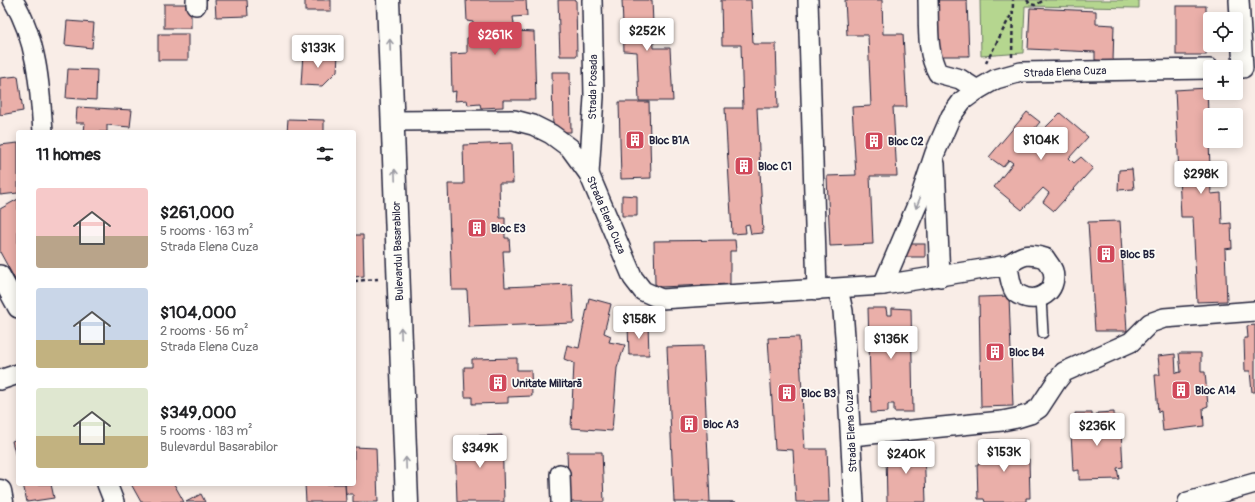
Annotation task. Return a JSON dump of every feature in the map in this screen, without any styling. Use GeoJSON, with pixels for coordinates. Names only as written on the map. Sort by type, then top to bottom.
{"type":"FeatureCollection","features":[{"type":"Feature","properties":{"kind":"main road","name":"Bulevardul Basarabilor"},"geometry":{"type":"LineString","coordinates":[[388,0],[408,502]]}},
{"type":"Feature","properties":{"kind":"main road"},"geometry":{"type":"LineString","coordinates":[[0,491],[2,502]]}},
{"type":"Feature","properties":{"kind":"street"},"geometry":{"type":"LineString","coordinates":[[13,0],[21,13],[30,38],[37,77],[43,130]]}},
{"type":"Feature","properties":{"kind":"street","name":"Strada Posada"},"geometry":{"type":"LineString","coordinates":[[589,174],[594,97],[592,0]]}},
{"type":"Feature","properties":{"kind":"street"},"geometry":{"type":"LineString","coordinates":[[808,0],[817,290]]}},
{"type":"Feature","properties":{"kind":"street"},"geometry":{"type":"LineString","coordinates":[[928,0],[933,64],[938,73],[960,79],[977,90]]}},
{"type":"Feature","properties":{"kind":"street"},"geometry":{"type":"LineString","coordinates":[[1239,0],[1249,69]]}},
{"type":"Feature","properties":{"kind":"street","name":"Strada Elena Cuza"},"geometry":{"type":"LineString","coordinates":[[884,285],[920,198],[935,153],[951,116],[962,101],[977,90],[996,79],[1021,72],[1203,69]]}},
{"type":"Feature","properties":{"kind":"street","name":"Strada Elena Cuza"},"geometry":{"type":"LineString","coordinates":[[393,121],[514,120],[533,125],[551,134],[570,148],[589,174],[633,278],[643,291],[661,299],[884,285],[1008,265],[1017,258],[1031,254],[1045,258],[1053,270],[1053,283],[1049,292],[1041,298]]}},
{"type":"Feature","properties":{"kind":"street","name":"Strada Elena Cuza"},"geometry":{"type":"LineString","coordinates":[[935,153],[940,277]]}},
{"type":"Feature","properties":{"kind":"street"},"geometry":{"type":"LineString","coordinates":[[1008,265],[1010,278],[1015,292],[1025,298],[1041,298]]}},
{"type":"Feature","properties":{"kind":"street"},"geometry":{"type":"LineString","coordinates":[[0,275],[16,304]]}},
{"type":"Feature","properties":{"kind":"street","name":"Strada Elena Cuza"},"geometry":{"type":"LineString","coordinates":[[838,288],[846,336],[854,502]]}},
{"type":"Feature","properties":{"kind":"street"},"geometry":{"type":"LineString","coordinates":[[851,436],[1002,421],[1030,414],[1039,408],[1064,372],[1131,342],[1150,323],[1164,318],[1255,311]]}},
{"type":"Feature","properties":{"kind":"street"},"geometry":{"type":"LineString","coordinates":[[0,380],[16,375]]}},
{"type":"Feature","properties":{"kind":"street"},"geometry":{"type":"LineString","coordinates":[[560,474],[561,502]]}},
{"type":"Feature","properties":{"kind":"street"},"geometry":{"type":"LineString","coordinates":[[1188,502],[1255,483]]}},
{"type":"Feature","properties":{"kind":"street"},"geometry":{"type":"LineString","coordinates":[[108,486],[114,502]]}},
{"type":"Feature","properties":{"kind":"lane"},"geometry":{"type":"LineString","coordinates":[[1041,298],[1043,333]]}},
{"type":"Feature","properties":{"kind":"path"},"geometry":{"type":"LineString","coordinates":[[1012,75],[1013,0]]}},
{"type":"Feature","properties":{"kind":"path"},"geometry":{"type":"LineString","coordinates":[[1027,0],[1030,4],[1035,5],[1045,0]]}},
{"type":"Feature","properties":{"kind":"path"},"geometry":{"type":"LineString","coordinates":[[977,90],[988,59],[1013,11]]}},
{"type":"Feature","properties":{"kind":"green space"},"geometry":{"type":"Polygon","coordinates":[[[980,0],[1139,0],[1139,8],[1025,6],[1023,53],[981,56],[980,0]]]}},
{"type":"Feature","properties":{"kind":"building"},"geometry":{"type":"Polygon","coordinates":[[[215,0],[247,0],[248,16],[216,17],[215,0]]]}},
{"type":"Feature","properties":{"kind":"building"},"geometry":{"type":"Polygon","coordinates":[[[305,0],[331,0],[331,11],[305,11],[305,0]]]}},
{"type":"Feature","properties":{"kind":"building"},"geometry":{"type":"Polygon","coordinates":[[[466,0],[526,0],[527,16],[513,17],[515,31],[534,32],[536,100],[503,100],[503,107],[481,108],[480,104],[468,105],[467,100],[455,101],[456,91],[452,92],[451,54],[467,53],[467,38],[473,37],[473,22],[467,21],[466,0]]]}},
{"type":"Feature","properties":{"kind":"building"},"geometry":{"type":"Polygon","coordinates":[[[558,0],[576,0],[577,56],[560,56],[558,0]]]}},
{"type":"Feature","properties":{"kind":"building"},"geometry":{"type":"Polygon","coordinates":[[[622,0],[652,0],[654,48],[670,48],[673,101],[639,101],[637,52],[624,51],[622,0]]]}},
{"type":"Feature","properties":{"kind":"building","name":"Bloc C1"},"geometry":{"type":"Polygon","coordinates":[[[721,0],[751,0],[753,44],[776,44],[778,108],[757,108],[763,233],[751,234],[749,224],[745,225],[746,233],[732,234],[725,108],[743,108],[741,45],[722,45],[721,0]]]}},
{"type":"Feature","properties":{"kind":"building","name":"Bloc C2"},"geometry":{"type":"Polygon","coordinates":[[[845,0],[882,0],[883,34],[903,34],[907,107],[893,107],[897,176],[870,176],[873,244],[830,246],[827,176],[856,175],[852,107],[871,106],[868,35],[847,35],[845,0]]]}},
{"type":"Feature","properties":{"kind":"building"},"geometry":{"type":"Polygon","coordinates":[[[934,0],[967,0],[969,56],[937,56],[934,0]]]}},
{"type":"Feature","properties":{"kind":"building"},"geometry":{"type":"Polygon","coordinates":[[[164,4],[191,4],[191,28],[164,28],[164,4]]]}},
{"type":"Feature","properties":{"kind":"building"},"geometry":{"type":"Polygon","coordinates":[[[1176,6],[1206,6],[1206,12],[1203,12],[1203,52],[1206,52],[1206,55],[1176,55],[1176,6]]]}},
{"type":"Feature","properties":{"kind":"building"},"geometry":{"type":"Polygon","coordinates":[[[1030,8],[1096,11],[1096,24],[1114,25],[1113,61],[1095,60],[1095,52],[1028,49],[1030,8]]]}},
{"type":"Feature","properties":{"kind":"building"},"geometry":{"type":"Polygon","coordinates":[[[67,21],[94,23],[92,48],[65,45],[67,21]]]}},
{"type":"Feature","properties":{"kind":"building"},"geometry":{"type":"Polygon","coordinates":[[[158,34],[188,34],[188,60],[158,60],[158,34]]]}},
{"type":"Feature","properties":{"kind":"building"},"geometry":{"type":"Polygon","coordinates":[[[303,53],[338,55],[337,71],[322,86],[301,85],[303,53]]]}},
{"type":"Feature","properties":{"kind":"building"},"geometry":{"type":"Polygon","coordinates":[[[68,69],[97,70],[96,100],[66,98],[68,69]]]}},
{"type":"Feature","properties":{"kind":"building"},"geometry":{"type":"Polygon","coordinates":[[[552,72],[570,72],[571,132],[553,132],[552,72]]]}},
{"type":"Feature","properties":{"kind":"building"},"geometry":{"type":"Polygon","coordinates":[[[18,76],[23,111],[0,115],[0,78],[18,76]]]}},
{"type":"Feature","properties":{"kind":"building"},"geometry":{"type":"Polygon","coordinates":[[[1203,88],[1203,100],[1207,100],[1208,108],[1203,108],[1203,148],[1209,148],[1211,194],[1221,193],[1222,224],[1231,223],[1232,248],[1225,249],[1227,301],[1197,302],[1193,217],[1181,217],[1175,90],[1203,88]]]}},
{"type":"Feature","properties":{"kind":"building","name":"Bloc B1A"},"geometry":{"type":"Polygon","coordinates":[[[619,102],[649,102],[651,178],[621,179],[619,102]]]}},
{"type":"Feature","properties":{"kind":"building"},"geometry":{"type":"Polygon","coordinates":[[[77,107],[132,110],[130,127],[107,125],[107,130],[84,130],[85,123],[76,123],[77,107]]]}},
{"type":"Feature","properties":{"kind":"building"},"geometry":{"type":"Polygon","coordinates":[[[1027,112],[1040,122],[1035,128],[1040,133],[1060,113],[1088,137],[1069,158],[1074,163],[1081,157],[1093,168],[1054,211],[1043,202],[1049,193],[1043,188],[1022,210],[994,187],[1013,163],[1009,160],[1003,167],[989,157],[1027,112]]]}},
{"type":"Feature","properties":{"kind":"building"},"geometry":{"type":"Polygon","coordinates":[[[288,119],[324,120],[324,130],[287,130],[288,119]]]}},
{"type":"Feature","properties":{"kind":"building"},"geometry":{"type":"Polygon","coordinates":[[[16,143],[16,193],[0,195],[0,145],[16,143]]]}},
{"type":"Feature","properties":{"kind":"building","name":"Bloc E3"},"geometry":{"type":"Polygon","coordinates":[[[512,143],[513,183],[499,183],[500,218],[505,218],[505,238],[509,238],[510,251],[503,251],[505,287],[572,284],[574,323],[469,327],[467,290],[452,290],[448,184],[464,184],[463,145],[512,143]]]}},
{"type":"Feature","properties":{"kind":"building"},"geometry":{"type":"Polygon","coordinates":[[[1132,169],[1134,189],[1118,190],[1119,170],[1132,169]]]}},
{"type":"Feature","properties":{"kind":"building"},"geometry":{"type":"Polygon","coordinates":[[[622,195],[637,196],[637,216],[622,216],[622,195]]]}},
{"type":"Feature","properties":{"kind":"building"},"geometry":{"type":"Polygon","coordinates":[[[16,200],[16,281],[0,252],[0,209],[16,200]]]}},
{"type":"Feature","properties":{"kind":"building","name":"Bloc B5"},"geometry":{"type":"Polygon","coordinates":[[[1120,221],[1127,331],[1095,331],[1088,222],[1120,221]]]}},
{"type":"Feature","properties":{"kind":"building"},"geometry":{"type":"Polygon","coordinates":[[[356,235],[363,235],[364,276],[356,277],[356,235]]]}},
{"type":"Feature","properties":{"kind":"building"},"geometry":{"type":"Polygon","coordinates":[[[735,240],[736,251],[730,251],[730,284],[660,287],[655,284],[654,241],[735,240]]]}},
{"type":"Feature","properties":{"kind":"building"},"geometry":{"type":"Polygon","coordinates":[[[904,244],[925,244],[925,257],[904,257],[904,244]]]}},
{"type":"Feature","properties":{"kind":"building","name":"Bloc B4"},"geometry":{"type":"Polygon","coordinates":[[[1009,296],[1013,406],[981,407],[979,297],[1009,296]]]}},
{"type":"Feature","properties":{"kind":"building"},"geometry":{"type":"Polygon","coordinates":[[[589,298],[611,304],[604,333],[611,336],[609,342],[625,345],[617,368],[612,431],[571,428],[574,363],[564,359],[567,345],[579,348],[589,298]]]}},
{"type":"Feature","properties":{"kind":"building"},"geometry":{"type":"Polygon","coordinates":[[[868,308],[886,308],[887,315],[892,315],[892,308],[911,309],[913,412],[894,412],[894,404],[888,404],[888,412],[871,413],[868,308]]]}},
{"type":"Feature","properties":{"kind":"building"},"geometry":{"type":"Polygon","coordinates":[[[648,324],[649,355],[629,355],[628,325],[648,324]]]}},
{"type":"Feature","properties":{"kind":"building"},"geometry":{"type":"Polygon","coordinates":[[[1255,325],[1255,392],[1252,392],[1250,371],[1245,371],[1244,338],[1248,338],[1247,326],[1255,325]]]}},
{"type":"Feature","properties":{"kind":"building","name":"Bloc B3"},"geometry":{"type":"Polygon","coordinates":[[[799,337],[805,449],[827,449],[829,502],[796,502],[793,450],[775,449],[768,338],[799,337]]]}},
{"type":"Feature","properties":{"kind":"building","name":"Bloc A3"},"geometry":{"type":"Polygon","coordinates":[[[703,346],[710,502],[674,502],[667,347],[703,346]]]}},
{"type":"Feature","properties":{"kind":"building","name":"Bloc A14"},"geometry":{"type":"Polygon","coordinates":[[[1179,353],[1201,353],[1201,372],[1205,372],[1208,406],[1203,408],[1204,426],[1163,431],[1161,411],[1158,412],[1155,375],[1160,375],[1158,356],[1175,354],[1176,373],[1181,372],[1179,353]]]}},
{"type":"Feature","properties":{"kind":"building","name":"Unitate Militară"},"geometry":{"type":"Polygon","coordinates":[[[517,358],[517,370],[531,370],[532,396],[508,397],[508,403],[472,404],[472,397],[465,397],[464,367],[472,367],[472,359],[517,358]]]}},
{"type":"Feature","properties":{"kind":"building"},"geometry":{"type":"Polygon","coordinates":[[[1114,412],[1115,430],[1121,430],[1123,467],[1117,468],[1119,479],[1079,480],[1079,470],[1073,471],[1071,433],[1076,433],[1075,413],[1092,413],[1092,430],[1097,429],[1097,413],[1114,412]]]}},
{"type":"Feature","properties":{"kind":"building"},"geometry":{"type":"Polygon","coordinates":[[[502,435],[504,502],[457,502],[455,437],[502,435]]]}},
{"type":"Feature","properties":{"kind":"building"},"geometry":{"type":"Polygon","coordinates":[[[16,440],[16,457],[12,441],[16,440]]]}},
{"type":"Feature","properties":{"kind":"building"},"geometry":{"type":"Polygon","coordinates":[[[981,440],[999,440],[999,461],[1004,461],[1004,441],[1024,440],[1025,459],[1029,459],[1030,498],[1026,498],[1026,502],[985,502],[984,499],[978,499],[977,464],[981,464],[981,440]]]}},
{"type":"Feature","properties":{"kind":"building"},"geometry":{"type":"Polygon","coordinates":[[[903,446],[924,446],[926,502],[887,502],[886,453],[904,451],[903,446]]]}},
{"type":"Feature","properties":{"kind":"building"},"geometry":{"type":"Polygon","coordinates":[[[356,447],[376,448],[378,502],[353,502],[353,494],[346,494],[345,486],[356,486],[356,447]]]}},
{"type":"Feature","properties":{"kind":"building"},"geometry":{"type":"Polygon","coordinates":[[[567,452],[602,452],[604,502],[569,502],[567,452]]]}},
{"type":"Feature","properties":{"kind":"building"},"geometry":{"type":"Polygon","coordinates":[[[23,486],[51,486],[54,498],[27,502],[23,486]]]}},
{"type":"Feature","properties":{"kind":"building"},"geometry":{"type":"Polygon","coordinates":[[[132,486],[175,486],[184,502],[141,502],[132,486]]]}},
{"type":"Feature","properties":{"kind":"building"},"geometry":{"type":"Polygon","coordinates":[[[305,486],[345,486],[346,502],[306,502],[305,486]]]}},
{"type":"Feature","properties":{"kind":"building"},"geometry":{"type":"Polygon","coordinates":[[[201,494],[205,502],[186,502],[201,494]]]}},
{"type":"Feature","properties":{"kind":"place","name":"Bloc B1A"},"geometry":{"type":"Point","coordinates":[635,140]}},
{"type":"Feature","properties":{"kind":"place","name":"Bloc C2"},"geometry":{"type":"Point","coordinates":[874,141]}},
{"type":"Feature","properties":{"kind":"place","name":"Bloc C1"},"geometry":{"type":"Point","coordinates":[744,166]}},
{"type":"Feature","properties":{"kind":"place","name":"Bloc E3"},"geometry":{"type":"Point","coordinates":[477,228]}},
{"type":"Feature","properties":{"kind":"place","name":"Bloc B5"},"geometry":{"type":"Point","coordinates":[1106,254]}},
{"type":"Feature","properties":{"kind":"place","name":"Bloc B4"},"geometry":{"type":"Point","coordinates":[995,352]}},
{"type":"Feature","properties":{"kind":"place","name":"Unitate Militară"},"geometry":{"type":"Point","coordinates":[498,383]}},
{"type":"Feature","properties":{"kind":"place","name":"Bloc A14"},"geometry":{"type":"Point","coordinates":[1181,390]}},
{"type":"Feature","properties":{"kind":"place","name":"Bloc B3"},"geometry":{"type":"Point","coordinates":[787,393]}},
{"type":"Feature","properties":{"kind":"place","name":"Bloc A3"},"geometry":{"type":"Point","coordinates":[689,424]}}]}
